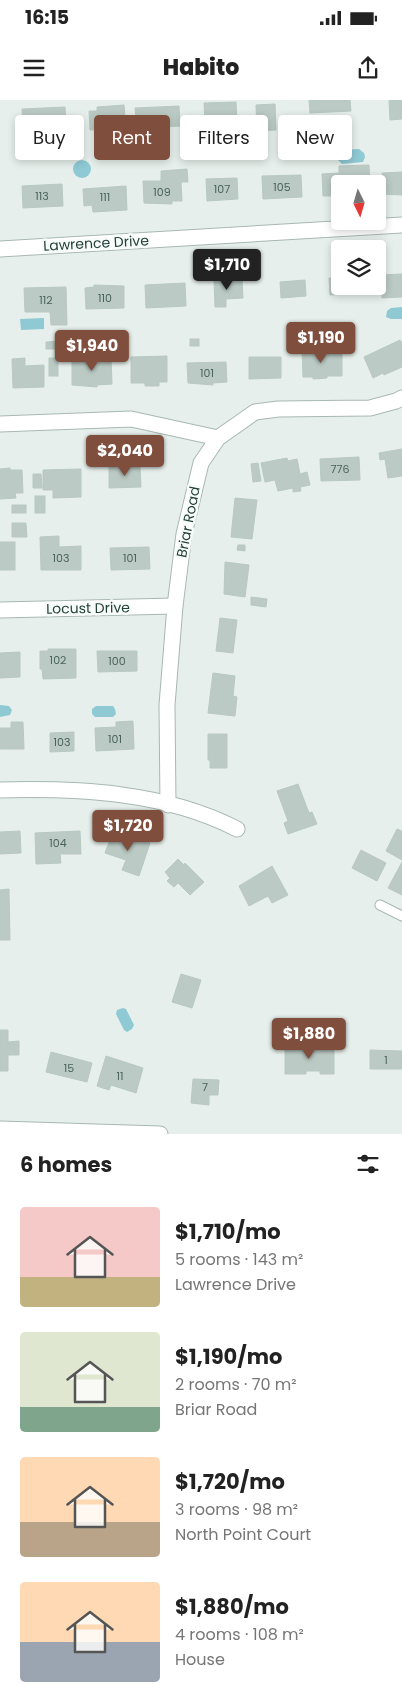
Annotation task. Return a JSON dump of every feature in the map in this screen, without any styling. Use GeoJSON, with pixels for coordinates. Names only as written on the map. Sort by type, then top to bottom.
{"type":"FeatureCollection","features":[{"type":"Feature","properties":{"kind":"street","name":"Lawrence Drive"},"geometry":{"type":"LineString","coordinates":[[0,249],[402,225]]}},
{"type":"Feature","properties":{"kind":"street","name":"Briar Road"},"geometry":{"type":"LineString","coordinates":[[168,805],[167,705],[176,606],[184,534],[201,463],[218,438],[255,412],[278,408],[370,408],[402,398]]}},
{"type":"Feature","properties":{"kind":"street"},"geometry":{"type":"LineString","coordinates":[[0,424],[131,419],[218,438]]}},
{"type":"Feature","properties":{"kind":"street","name":"Locust Drive"},"geometry":{"type":"LineString","coordinates":[[0,610],[176,606]]}},
{"type":"Feature","properties":{"kind":"street"},"geometry":{"type":"LineString","coordinates":[[0,790],[39,789],[133,796],[179,806],[215,818],[238,829]]}},
{"type":"Feature","properties":{"kind":"street"},"geometry":{"type":"LineString","coordinates":[[0,1129],[160,1134]]}},
{"type":"Feature","properties":{"kind":"lane"},"geometry":{"type":"LineString","coordinates":[[380,905],[402,916]]}},
{"type":"Feature","properties":{"kind":"water"},"geometry":{"type":"Polygon","coordinates":[[[352,149],[359,149],[364,153],[363,162],[342,164],[338,160],[352,160],[352,149]]]}},
{"type":"Feature","properties":{"kind":"water"},"geometry":{"type":"Polygon","coordinates":[[[82,160],[91,169],[88,175],[82,178],[76,175],[73,169],[76,163],[82,160]]]}},
{"type":"Feature","properties":{"kind":"water"},"geometry":{"type":"Polygon","coordinates":[[[402,307],[402,319],[386,317],[387,311],[391,308],[402,307]]]}},
{"type":"Feature","properties":{"kind":"water"},"geometry":{"type":"Polygon","coordinates":[[[44,318],[44,329],[21,330],[20,319],[44,318]]]}},
{"type":"Feature","properties":{"kind":"water"},"geometry":{"type":"Polygon","coordinates":[[[0,705],[9,706],[12,710],[10,715],[0,717],[0,705]]]}},
{"type":"Feature","properties":{"kind":"water"},"geometry":{"type":"Polygon","coordinates":[[[96,706],[113,706],[116,714],[113,717],[95,717],[92,714],[92,709],[96,706]]]}},
{"type":"Feature","properties":{"kind":"water"},"geometry":{"type":"Polygon","coordinates":[[[126,1009],[134,1025],[127,1032],[124,1030],[116,1014],[117,1010],[126,1009]]]}},
{"type":"Feature","properties":{"kind":"building"},"geometry":{"type":"Polygon","coordinates":[[[309,100],[350,100],[351,111],[310,113],[309,100]]]}},
{"type":"Feature","properties":{"kind":"building"},"geometry":{"type":"Polygon","coordinates":[[[389,100],[402,100],[402,119],[390,120],[389,100]]]}},
{"type":"Feature","properties":{"kind":"building"},"geometry":{"type":"Polygon","coordinates":[[[236,102],[237,115],[205,115],[204,103],[236,102]]]}},
{"type":"Feature","properties":{"kind":"building"},"geometry":{"type":"Polygon","coordinates":[[[275,104],[276,130],[268,130],[268,115],[256,115],[256,105],[275,104]]]}},
{"type":"Feature","properties":{"kind":"building"},"geometry":{"type":"Polygon","coordinates":[[[124,105],[125,115],[94,115],[94,130],[90,130],[89,111],[97,111],[97,107],[124,105]]]}},
{"type":"Feature","properties":{"kind":"building"},"geometry":{"type":"Polygon","coordinates":[[[179,106],[180,126],[170,126],[170,115],[136,115],[135,108],[179,106]]]}},
{"type":"Feature","properties":{"kind":"building"},"geometry":{"type":"Polygon","coordinates":[[[65,107],[65,115],[22,115],[22,109],[65,107]]]}},
{"type":"Feature","properties":{"kind":"building"},"geometry":{"type":"Polygon","coordinates":[[[369,165],[370,175],[331,175],[331,196],[323,196],[322,174],[339,173],[339,166],[369,165]]]}},
{"type":"Feature","properties":{"kind":"building"},"geometry":{"type":"Polygon","coordinates":[[[187,169],[188,182],[181,182],[182,201],[172,201],[172,204],[144,203],[143,181],[161,181],[161,171],[187,169]]]}},
{"type":"Feature","properties":{"kind":"building"},"geometry":{"type":"Polygon","coordinates":[[[402,172],[402,195],[386,194],[386,175],[382,175],[382,173],[402,172]]]}},
{"type":"Feature","properties":{"kind":"building"},"geometry":{"type":"Polygon","coordinates":[[[301,175],[302,197],[263,199],[262,176],[301,175]]]}},
{"type":"Feature","properties":{"kind":"building"},"geometry":{"type":"Polygon","coordinates":[[[237,178],[238,199],[207,201],[206,179],[237,178]]]}},
{"type":"Feature","properties":{"kind":"building"},"geometry":{"type":"Polygon","coordinates":[[[62,184],[63,206],[23,208],[22,186],[62,184]]]}},
{"type":"Feature","properties":{"kind":"building"},"geometry":{"type":"Polygon","coordinates":[[[126,186],[127,210],[93,212],[92,205],[84,206],[83,189],[126,186]]]}},
{"type":"Feature","properties":{"kind":"building"},"geometry":{"type":"Polygon","coordinates":[[[402,274],[402,297],[382,298],[382,295],[386,295],[386,275],[402,274]]]}},
{"type":"Feature","properties":{"kind":"building"},"geometry":{"type":"Polygon","coordinates":[[[329,278],[331,278],[331,295],[330,295],[329,278]]]}},
{"type":"Feature","properties":{"kind":"building"},"geometry":{"type":"Polygon","coordinates":[[[242,279],[243,298],[226,299],[226,307],[215,307],[214,281],[242,279]]]}},
{"type":"Feature","properties":{"kind":"building"},"geometry":{"type":"Polygon","coordinates":[[[305,280],[306,296],[281,298],[280,282],[305,280]]]}},
{"type":"Feature","properties":{"kind":"building"},"geometry":{"type":"Polygon","coordinates":[[[185,283],[186,306],[146,308],[145,285],[185,283]]]}},
{"type":"Feature","properties":{"kind":"building"},"geometry":{"type":"Polygon","coordinates":[[[94,285],[124,286],[124,308],[86,309],[85,288],[94,287],[94,285]]]}},
{"type":"Feature","properties":{"kind":"building"},"geometry":{"type":"Polygon","coordinates":[[[66,287],[67,325],[51,325],[50,312],[25,312],[24,288],[66,287]]]}},
{"type":"Feature","properties":{"kind":"building"},"geometry":{"type":"Polygon","coordinates":[[[69,339],[70,350],[62,350],[62,340],[69,339]]]}},
{"type":"Feature","properties":{"kind":"building"},"geometry":{"type":"Polygon","coordinates":[[[190,339],[199,339],[199,346],[190,346],[190,339]]]}},
{"type":"Feature","properties":{"kind":"building"},"geometry":{"type":"Polygon","coordinates":[[[400,340],[402,343],[402,367],[373,378],[364,357],[400,340]]]}},
{"type":"Feature","properties":{"kind":"building"},"geometry":{"type":"Polygon","coordinates":[[[58,341],[58,349],[46,349],[46,342],[58,341]]]}},
{"type":"Feature","properties":{"kind":"building"},"geometry":{"type":"Polygon","coordinates":[[[302,347],[318,347],[318,355],[342,354],[342,376],[327,376],[327,378],[313,379],[313,377],[303,377],[302,347]]]}},
{"type":"Feature","properties":{"kind":"building"},"geometry":{"type":"Polygon","coordinates":[[[167,356],[167,382],[159,382],[159,386],[131,383],[131,357],[167,356]]]}},
{"type":"Feature","properties":{"kind":"building"},"geometry":{"type":"Polygon","coordinates":[[[88,357],[88,363],[99,363],[99,357],[111,357],[112,384],[97,385],[97,387],[72,385],[72,358],[88,357]]]}},
{"type":"Feature","properties":{"kind":"building"},"geometry":{"type":"Polygon","coordinates":[[[249,357],[281,357],[281,378],[249,379],[249,357]]]}},
{"type":"Feature","properties":{"kind":"building"},"geometry":{"type":"Polygon","coordinates":[[[25,358],[25,366],[44,365],[44,387],[13,388],[12,359],[25,358]]]}},
{"type":"Feature","properties":{"kind":"building"},"geometry":{"type":"Polygon","coordinates":[[[49,358],[58,358],[58,376],[49,376],[49,358]]]}},
{"type":"Feature","properties":{"kind":"building"},"geometry":{"type":"Polygon","coordinates":[[[226,362],[227,382],[213,383],[213,385],[188,383],[187,363],[226,362]]]}},
{"type":"Feature","properties":{"kind":"building"},"geometry":{"type":"Polygon","coordinates":[[[402,449],[402,476],[388,478],[385,459],[380,460],[379,453],[402,449]]]}},
{"type":"Feature","properties":{"kind":"building"},"geometry":{"type":"Polygon","coordinates":[[[359,457],[360,480],[321,481],[320,459],[359,457]]]}},
{"type":"Feature","properties":{"kind":"building"},"geometry":{"type":"Polygon","coordinates":[[[287,458],[288,461],[297,459],[300,474],[307,472],[310,485],[300,487],[301,491],[293,492],[293,488],[278,491],[275,480],[265,482],[261,463],[287,458]]]}},
{"type":"Feature","properties":{"kind":"building"},"geometry":{"type":"Polygon","coordinates":[[[258,463],[261,481],[253,482],[251,464],[258,463]]]}},
{"type":"Feature","properties":{"kind":"building"},"geometry":{"type":"Polygon","coordinates":[[[109,466],[140,466],[141,487],[109,488],[109,466]]]}},
{"type":"Feature","properties":{"kind":"building"},"geometry":{"type":"Polygon","coordinates":[[[10,468],[10,470],[22,470],[23,493],[15,493],[16,498],[0,499],[0,469],[10,468]]]}},
{"type":"Feature","properties":{"kind":"building"},"geometry":{"type":"Polygon","coordinates":[[[81,469],[81,497],[53,498],[53,490],[43,490],[43,470],[81,469]]]}},
{"type":"Feature","properties":{"kind":"building"},"geometry":{"type":"Polygon","coordinates":[[[33,474],[41,474],[42,488],[33,488],[33,474]]]}},
{"type":"Feature","properties":{"kind":"building"},"geometry":{"type":"Polygon","coordinates":[[[35,496],[45,496],[45,513],[35,513],[35,496]]]}},
{"type":"Feature","properties":{"kind":"building"},"geometry":{"type":"Polygon","coordinates":[[[235,498],[257,500],[252,539],[231,537],[235,498]]]}},
{"type":"Feature","properties":{"kind":"building"},"geometry":{"type":"Polygon","coordinates":[[[12,505],[26,505],[26,513],[12,513],[12,505]]]}},
{"type":"Feature","properties":{"kind":"building"},"geometry":{"type":"Polygon","coordinates":[[[12,523],[26,523],[27,537],[12,537],[12,523]]]}},
{"type":"Feature","properties":{"kind":"building"},"geometry":{"type":"Polygon","coordinates":[[[59,536],[59,547],[81,546],[81,570],[41,570],[40,537],[59,536]]]}},
{"type":"Feature","properties":{"kind":"building"},"geometry":{"type":"Polygon","coordinates":[[[0,542],[15,542],[15,570],[0,570],[0,542]]]}},
{"type":"Feature","properties":{"kind":"building"},"geometry":{"type":"Polygon","coordinates":[[[238,545],[245,545],[245,551],[237,550],[238,545]]]}},
{"type":"Feature","properties":{"kind":"building"},"geometry":{"type":"Polygon","coordinates":[[[149,547],[150,569],[111,570],[110,548],[149,547]]]}},
{"type":"Feature","properties":{"kind":"building"},"geometry":{"type":"Polygon","coordinates":[[[225,562],[249,565],[245,597],[224,594],[225,562]]]}},
{"type":"Feature","properties":{"kind":"building"},"geometry":{"type":"Polygon","coordinates":[[[251,597],[267,599],[266,607],[251,605],[251,597]]]}},
{"type":"Feature","properties":{"kind":"building"},"geometry":{"type":"Polygon","coordinates":[[[220,618],[237,620],[233,653],[216,651],[220,618]]]}},
{"type":"Feature","properties":{"kind":"building"},"geometry":{"type":"Polygon","coordinates":[[[48,649],[76,649],[76,678],[43,679],[42,669],[40,669],[40,651],[48,651],[48,649]]]}},
{"type":"Feature","properties":{"kind":"building"},"geometry":{"type":"Polygon","coordinates":[[[97,651],[137,651],[137,671],[98,672],[97,651]]]}},
{"type":"Feature","properties":{"kind":"building"},"geometry":{"type":"Polygon","coordinates":[[[20,652],[20,677],[0,678],[0,653],[20,652]]]}},
{"type":"Feature","properties":{"kind":"building"},"geometry":{"type":"Polygon","coordinates":[[[213,673],[235,676],[233,696],[237,697],[235,716],[208,713],[213,673]]]}},
{"type":"Feature","properties":{"kind":"building"},"geometry":{"type":"Polygon","coordinates":[[[133,721],[134,749],[96,751],[95,728],[116,727],[116,722],[133,721]]]}},
{"type":"Feature","properties":{"kind":"building"},"geometry":{"type":"Polygon","coordinates":[[[11,722],[23,722],[24,749],[0,749],[0,728],[11,728],[11,722]]]}},
{"type":"Feature","properties":{"kind":"building"},"geometry":{"type":"Polygon","coordinates":[[[74,732],[74,751],[50,752],[50,733],[74,732]]]}},
{"type":"Feature","properties":{"kind":"building"},"geometry":{"type":"Polygon","coordinates":[[[208,734],[227,734],[227,768],[210,768],[210,760],[208,760],[208,734]]]}},
{"type":"Feature","properties":{"kind":"building"},"geometry":{"type":"Polygon","coordinates":[[[298,784],[309,813],[312,812],[317,824],[288,834],[284,823],[288,821],[277,791],[298,784]]]}},
{"type":"Feature","properties":{"kind":"building"},"geometry":{"type":"Polygon","coordinates":[[[397,829],[402,831],[402,860],[386,851],[397,829]]]}},
{"type":"Feature","properties":{"kind":"building"},"geometry":{"type":"Polygon","coordinates":[[[20,831],[21,853],[0,854],[0,832],[20,831]]]}},
{"type":"Feature","properties":{"kind":"building"},"geometry":{"type":"Polygon","coordinates":[[[80,831],[81,854],[60,854],[61,863],[36,864],[35,833],[80,831]]]}},
{"type":"Feature","properties":{"kind":"building"},"geometry":{"type":"Polygon","coordinates":[[[113,831],[150,843],[139,876],[122,870],[126,860],[105,853],[113,831]]]}},
{"type":"Feature","properties":{"kind":"building"},"geometry":{"type":"Polygon","coordinates":[[[361,850],[386,863],[377,881],[352,868],[361,850]]]}},
{"type":"Feature","properties":{"kind":"building"},"geometry":{"type":"Polygon","coordinates":[[[178,859],[184,865],[185,863],[204,882],[190,895],[178,883],[174,887],[167,881],[170,878],[165,872],[178,859]]]}},
{"type":"Feature","properties":{"kind":"building"},"geometry":{"type":"Polygon","coordinates":[[[402,862],[402,895],[388,888],[402,862]]]}},
{"type":"Feature","properties":{"kind":"building"},"geometry":{"type":"Polygon","coordinates":[[[272,866],[288,895],[272,903],[268,896],[249,906],[239,886],[272,866]]]}},
{"type":"Feature","properties":{"kind":"building"},"geometry":{"type":"Polygon","coordinates":[[[9,889],[10,940],[0,940],[0,890],[9,889]]]}},
{"type":"Feature","properties":{"kind":"building"},"geometry":{"type":"Polygon","coordinates":[[[181,974],[201,980],[192,1008],[172,1002],[181,974]]]}},
{"type":"Feature","properties":{"kind":"building"},"geometry":{"type":"Polygon","coordinates":[[[0,1030],[8,1030],[8,1042],[19,1041],[19,1055],[8,1055],[8,1071],[0,1071],[0,1030]]]}},
{"type":"Feature","properties":{"kind":"building"},"geometry":{"type":"Polygon","coordinates":[[[285,1047],[334,1047],[334,1074],[306,1071],[306,1074],[285,1074],[285,1047]]]}},
{"type":"Feature","properties":{"kind":"building"},"geometry":{"type":"Polygon","coordinates":[[[370,1050],[402,1051],[402,1069],[370,1069],[370,1050]]]}},
{"type":"Feature","properties":{"kind":"building"},"geometry":{"type":"Polygon","coordinates":[[[51,1052],[92,1063],[87,1082],[46,1072],[51,1052]]]}},
{"type":"Feature","properties":{"kind":"building"},"geometry":{"type":"Polygon","coordinates":[[[106,1056],[143,1068],[136,1093],[111,1085],[109,1090],[97,1086],[106,1056]]]}},
{"type":"Feature","properties":{"kind":"building"},"geometry":{"type":"Polygon","coordinates":[[[193,1079],[219,1080],[218,1095],[209,1095],[209,1105],[191,1103],[193,1079]]]}}]}
